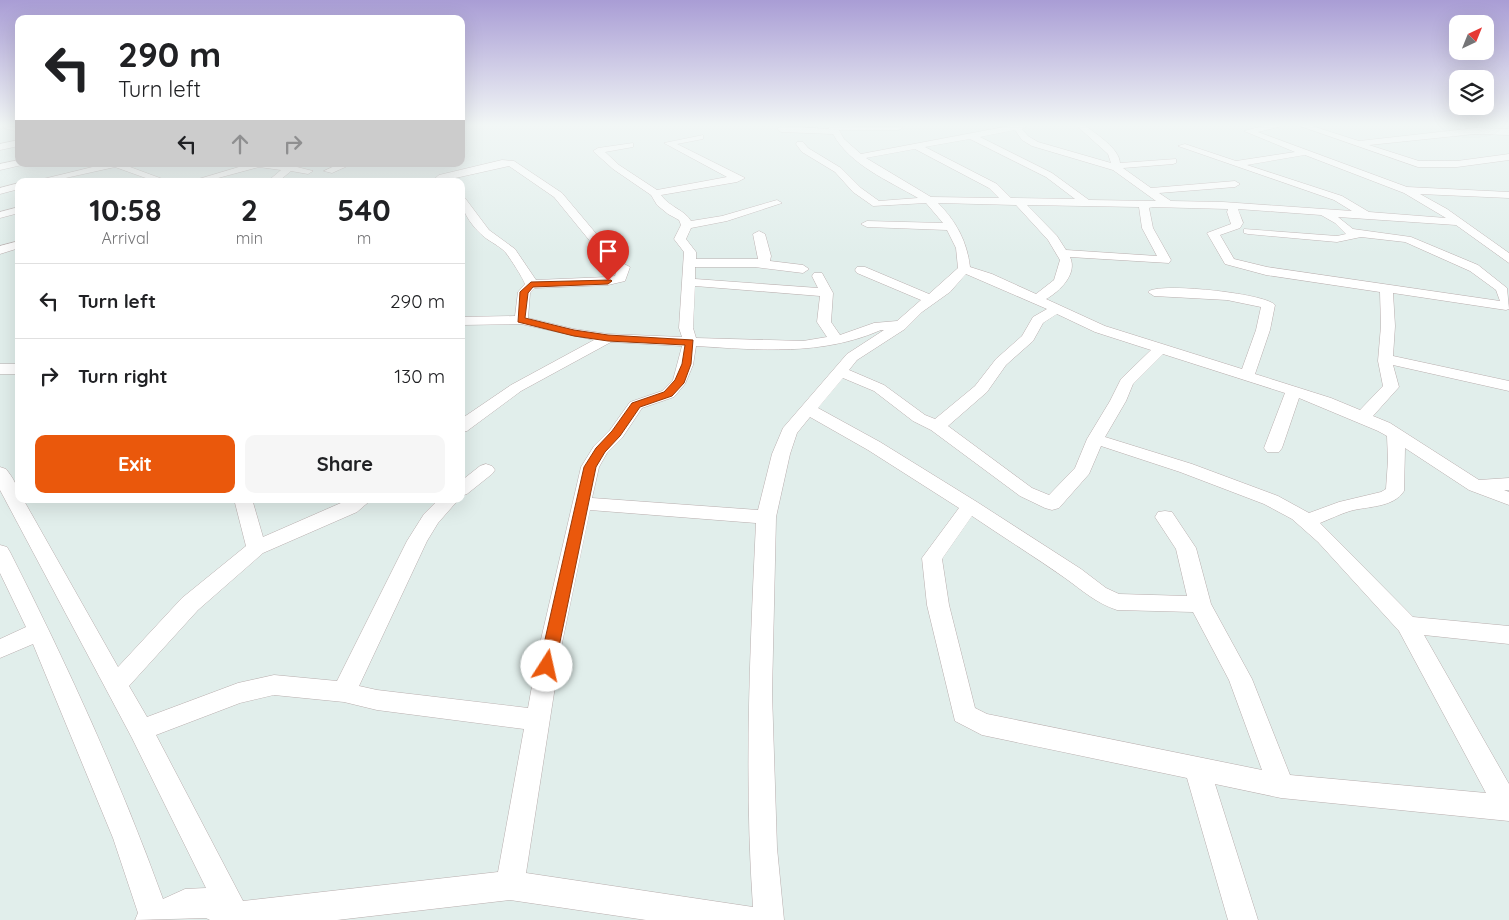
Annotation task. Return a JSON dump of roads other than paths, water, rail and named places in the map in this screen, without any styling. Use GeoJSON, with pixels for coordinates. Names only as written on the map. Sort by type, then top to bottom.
{"type":"FeatureCollection","features":[{"type":"Feature","properties":{"kind":"street"},"geometry":{"type":"LineString","coordinates":[[53,178],[94,169]]}},
{"type":"Feature","properties":{"kind":"street"},"geometry":{"type":"LineString","coordinates":[[130,169],[155,178]]}},
{"type":"Feature","properties":{"kind":"street"},"geometry":{"type":"LineString","coordinates":[[208,178],[241,169]]}},
{"type":"Feature","properties":{"kind":"street"},"geometry":{"type":"LineString","coordinates":[[277,178],[287,169]]}},
{"type":"Feature","properties":{"kind":"street"},"geometry":{"type":"LineString","coordinates":[[299,169],[308,172]]}},
{"type":"Feature","properties":{"kind":"street"},"geometry":{"type":"LineString","coordinates":[[329,171],[334,169]]}},
{"type":"Feature","properties":{"kind":"street"},"geometry":{"type":"LineString","coordinates":[[439,178],[477,169]]}},
{"type":"Feature","properties":{"kind":"street"},"geometry":{"type":"LineString","coordinates":[[520,169],[558,195],[616,265],[624,267],[621,278],[608,281],[531,284],[524,292],[521,320]]}},
{"type":"Feature","properties":{"kind":"street"},"geometry":{"type":"LineString","coordinates":[[510,885],[550,648],[590,467],[600,450],[616,434],[636,405],[668,394],[680,381],[686,364],[690,342],[686,328],[691,263],[690,252],[680,239],[686,225],[684,218],[672,212],[661,203],[655,193],[619,169]]}},
{"type":"Feature","properties":{"kind":"street"},"geometry":{"type":"LineString","coordinates":[[655,193],[742,178],[723,169]]}},
{"type":"Feature","properties":{"kind":"street"},"geometry":{"type":"LineString","coordinates":[[836,169],[856,190],[874,203],[929,200],[1234,206],[1456,222]]}},
{"type":"Feature","properties":{"kind":"street"},"geometry":{"type":"LineString","coordinates":[[769,920],[763,848],[760,693],[766,517],[781,454],[789,432],[842,372],[852,357],[901,325],[917,308],[945,289],[964,269],[962,248],[944,215],[929,200],[875,169]]}},
{"type":"Feature","properties":{"kind":"street"},"geometry":{"type":"LineString","coordinates":[[960,169],[993,186],[1022,208],[1053,238],[1066,260],[1063,280],[1052,291],[1035,300]]}},
{"type":"Feature","properties":{"kind":"street"},"geometry":{"type":"LineString","coordinates":[[1037,169],[1049,175],[1087,202]]}},
{"type":"Feature","properties":{"kind":"street"},"geometry":{"type":"LineString","coordinates":[[1119,169],[1168,204]]}},
{"type":"Feature","properties":{"kind":"street"},"geometry":{"type":"LineString","coordinates":[[1250,169],[1338,198],[1367,216]]}},
{"type":"Feature","properties":{"kind":"street"},"geometry":{"type":"LineString","coordinates":[[1350,169],[1408,190],[1442,211],[1509,259]]}},
{"type":"Feature","properties":{"kind":"street"},"geometry":{"type":"LineString","coordinates":[[1150,191],[1235,184]]}},
{"type":"Feature","properties":{"kind":"street"},"geometry":{"type":"LineString","coordinates":[[0,191],[15,187]]}},
{"type":"Feature","properties":{"kind":"street"},"geometry":{"type":"LineString","coordinates":[[1408,190],[1509,195]]}},
{"type":"Feature","properties":{"kind":"street"},"geometry":{"type":"LineString","coordinates":[[686,225],[724,219],[777,203]]}},
{"type":"Feature","properties":{"kind":"street"},"geometry":{"type":"LineString","coordinates":[[1061,253],[1165,260],[1152,240],[1143,218],[1144,207],[1148,205]]}},
{"type":"Feature","properties":{"kind":"street"},"geometry":{"type":"LineString","coordinates":[[465,206],[485,232],[511,251],[518,265],[528,275],[531,284]]}},
{"type":"Feature","properties":{"kind":"street"},"geometry":{"type":"LineString","coordinates":[[1234,206],[1232,212],[1237,222],[1236,226],[1213,234],[1229,262],[1266,271],[1506,306],[1507,298],[1502,288],[1474,268],[1416,242],[1394,236],[1350,232]]}},
{"type":"Feature","properties":{"kind":"street"},"geometry":{"type":"LineString","coordinates":[[0,215],[15,211]]}},
{"type":"Feature","properties":{"kind":"street"},"geometry":{"type":"LineString","coordinates":[[1248,231],[1337,239],[1356,236],[1339,221],[1321,213]]}},
{"type":"Feature","properties":{"kind":"street"},"geometry":{"type":"LineString","coordinates":[[867,224],[952,227]]}},
{"type":"Feature","properties":{"kind":"street"},"geometry":{"type":"LineString","coordinates":[[757,288],[761,263],[765,256],[759,234]]}},
{"type":"Feature","properties":{"kind":"street"},"geometry":{"type":"LineString","coordinates":[[0,250],[15,245]]}},
{"type":"Feature","properties":{"kind":"street"},"geometry":{"type":"LineString","coordinates":[[691,263],[761,263],[803,269]]}},
{"type":"Feature","properties":{"kind":"street"},"geometry":{"type":"LineString","coordinates":[[964,269],[1100,328],[1294,391],[1364,416],[1475,486],[1509,499]]}},
{"type":"Feature","properties":{"kind":"street"},"geometry":{"type":"LineString","coordinates":[[861,270],[931,300]]}},
{"type":"Feature","properties":{"kind":"street"},"geometry":{"type":"LineString","coordinates":[[818,276],[827,293],[824,322],[836,340]]}},
{"type":"Feature","properties":{"kind":"street"},"geometry":{"type":"LineString","coordinates":[[1488,278],[1509,281]]}},
{"type":"Feature","properties":{"kind":"street"},"geometry":{"type":"LineString","coordinates":[[689,282],[827,293]]}},
{"type":"Feature","properties":{"kind":"street"},"geometry":{"type":"LineString","coordinates":[[1364,416],[1380,396],[1391,387],[1385,359],[1388,326],[1386,290]]}},
{"type":"Feature","properties":{"kind":"street"},"geometry":{"type":"LineString","coordinates":[[1154,292],[1225,296],[1257,301],[1268,305],[1263,330],[1247,376]]}},
{"type":"Feature","properties":{"kind":"street"},"geometry":{"type":"LineString","coordinates":[[937,426],[981,389],[1001,362],[1028,338],[1038,320],[1055,310]]}},
{"type":"Feature","properties":{"kind":"street"},"geometry":{"type":"LineString","coordinates":[[465,321],[521,320],[574,333],[608,338],[802,345],[852,338],[879,326],[901,325]]}},
{"type":"Feature","properties":{"kind":"street"},"geometry":{"type":"LineString","coordinates":[[465,424],[516,388],[608,338]]}},
{"type":"Feature","properties":{"kind":"street"},"geometry":{"type":"LineString","coordinates":[[842,372],[879,388],[919,418],[937,426],[1026,492],[1052,504],[1083,470],[1095,439],[1118,401],[1126,382],[1160,348]]}},
{"type":"Feature","properties":{"kind":"street"},"geometry":{"type":"LineString","coordinates":[[1385,359],[1509,386]]}},
{"type":"Feature","properties":{"kind":"street"},"geometry":{"type":"LineString","coordinates":[[0,369],[15,368]]}},
{"type":"Feature","properties":{"kind":"street"},"geometry":{"type":"LineString","coordinates":[[1273,448],[1294,391]]}},
{"type":"Feature","properties":{"kind":"street"},"geometry":{"type":"LineString","coordinates":[[808,410],[858,436],[970,506],[1074,574],[1098,594],[1117,602],[1200,604]]}},
{"type":"Feature","properties":{"kind":"street"},"geometry":{"type":"LineString","coordinates":[[1306,521],[1346,506],[1387,497],[1395,491],[1397,460],[1395,434]]}},
{"type":"Feature","properties":{"kind":"street"},"geometry":{"type":"LineString","coordinates":[[1095,439],[1186,468],[1272,500],[1306,521],[1325,537],[1407,625],[1509,808]]}},
{"type":"Feature","properties":{"kind":"street"},"geometry":{"type":"LineString","coordinates":[[465,487],[486,470]]}},
{"type":"Feature","properties":{"kind":"street"},"geometry":{"type":"LineString","coordinates":[[0,473],[15,500]]}},
{"type":"Feature","properties":{"kind":"street"},"geometry":{"type":"LineString","coordinates":[[1475,486],[1509,484]]}},
{"type":"Feature","properties":{"kind":"street"},"geometry":{"type":"LineString","coordinates":[[16,503],[141,730],[237,918]]}},
{"type":"Feature","properties":{"kind":"street"},"geometry":{"type":"LineString","coordinates":[[244,503],[256,548]]}},
{"type":"Feature","properties":{"kind":"street"},"geometry":{"type":"LineString","coordinates":[[116,685],[190,604],[256,548],[353,503]]}},
{"type":"Feature","properties":{"kind":"street"},"geometry":{"type":"LineString","coordinates":[[344,692],[370,635],[426,524],[444,503]]}},
{"type":"Feature","properties":{"kind":"street"},"geometry":{"type":"LineString","coordinates":[[581,503],[766,517]]}},
{"type":"Feature","properties":{"kind":"street"},"geometry":{"type":"LineString","coordinates":[[970,506],[932,558],[938,605],[964,714],[982,724],[1280,786],[1509,808]]}},
{"type":"Feature","properties":{"kind":"street"},"geometry":{"type":"LineString","coordinates":[[1165,517],[1186,548],[1200,604],[1240,679],[1280,786]]}},
{"type":"Feature","properties":{"kind":"street"},"geometry":{"type":"LineString","coordinates":[[0,552],[39,631],[127,838],[153,920],[185,904],[208,903],[237,918],[510,885],[747,920]]}},
{"type":"Feature","properties":{"kind":"street"},"geometry":{"type":"LineString","coordinates":[[1407,625],[1509,635]]}},
{"type":"Feature","properties":{"kind":"street"},"geometry":{"type":"LineString","coordinates":[[0,649],[39,631]]}},
{"type":"Feature","properties":{"kind":"street"},"geometry":{"type":"LineString","coordinates":[[141,730],[238,693],[274,685],[344,692],[377,700],[538,720]]}},
{"type":"Feature","properties":{"kind":"street"},"geometry":{"type":"LineString","coordinates":[[1198,770],[1243,920]]}}]}
